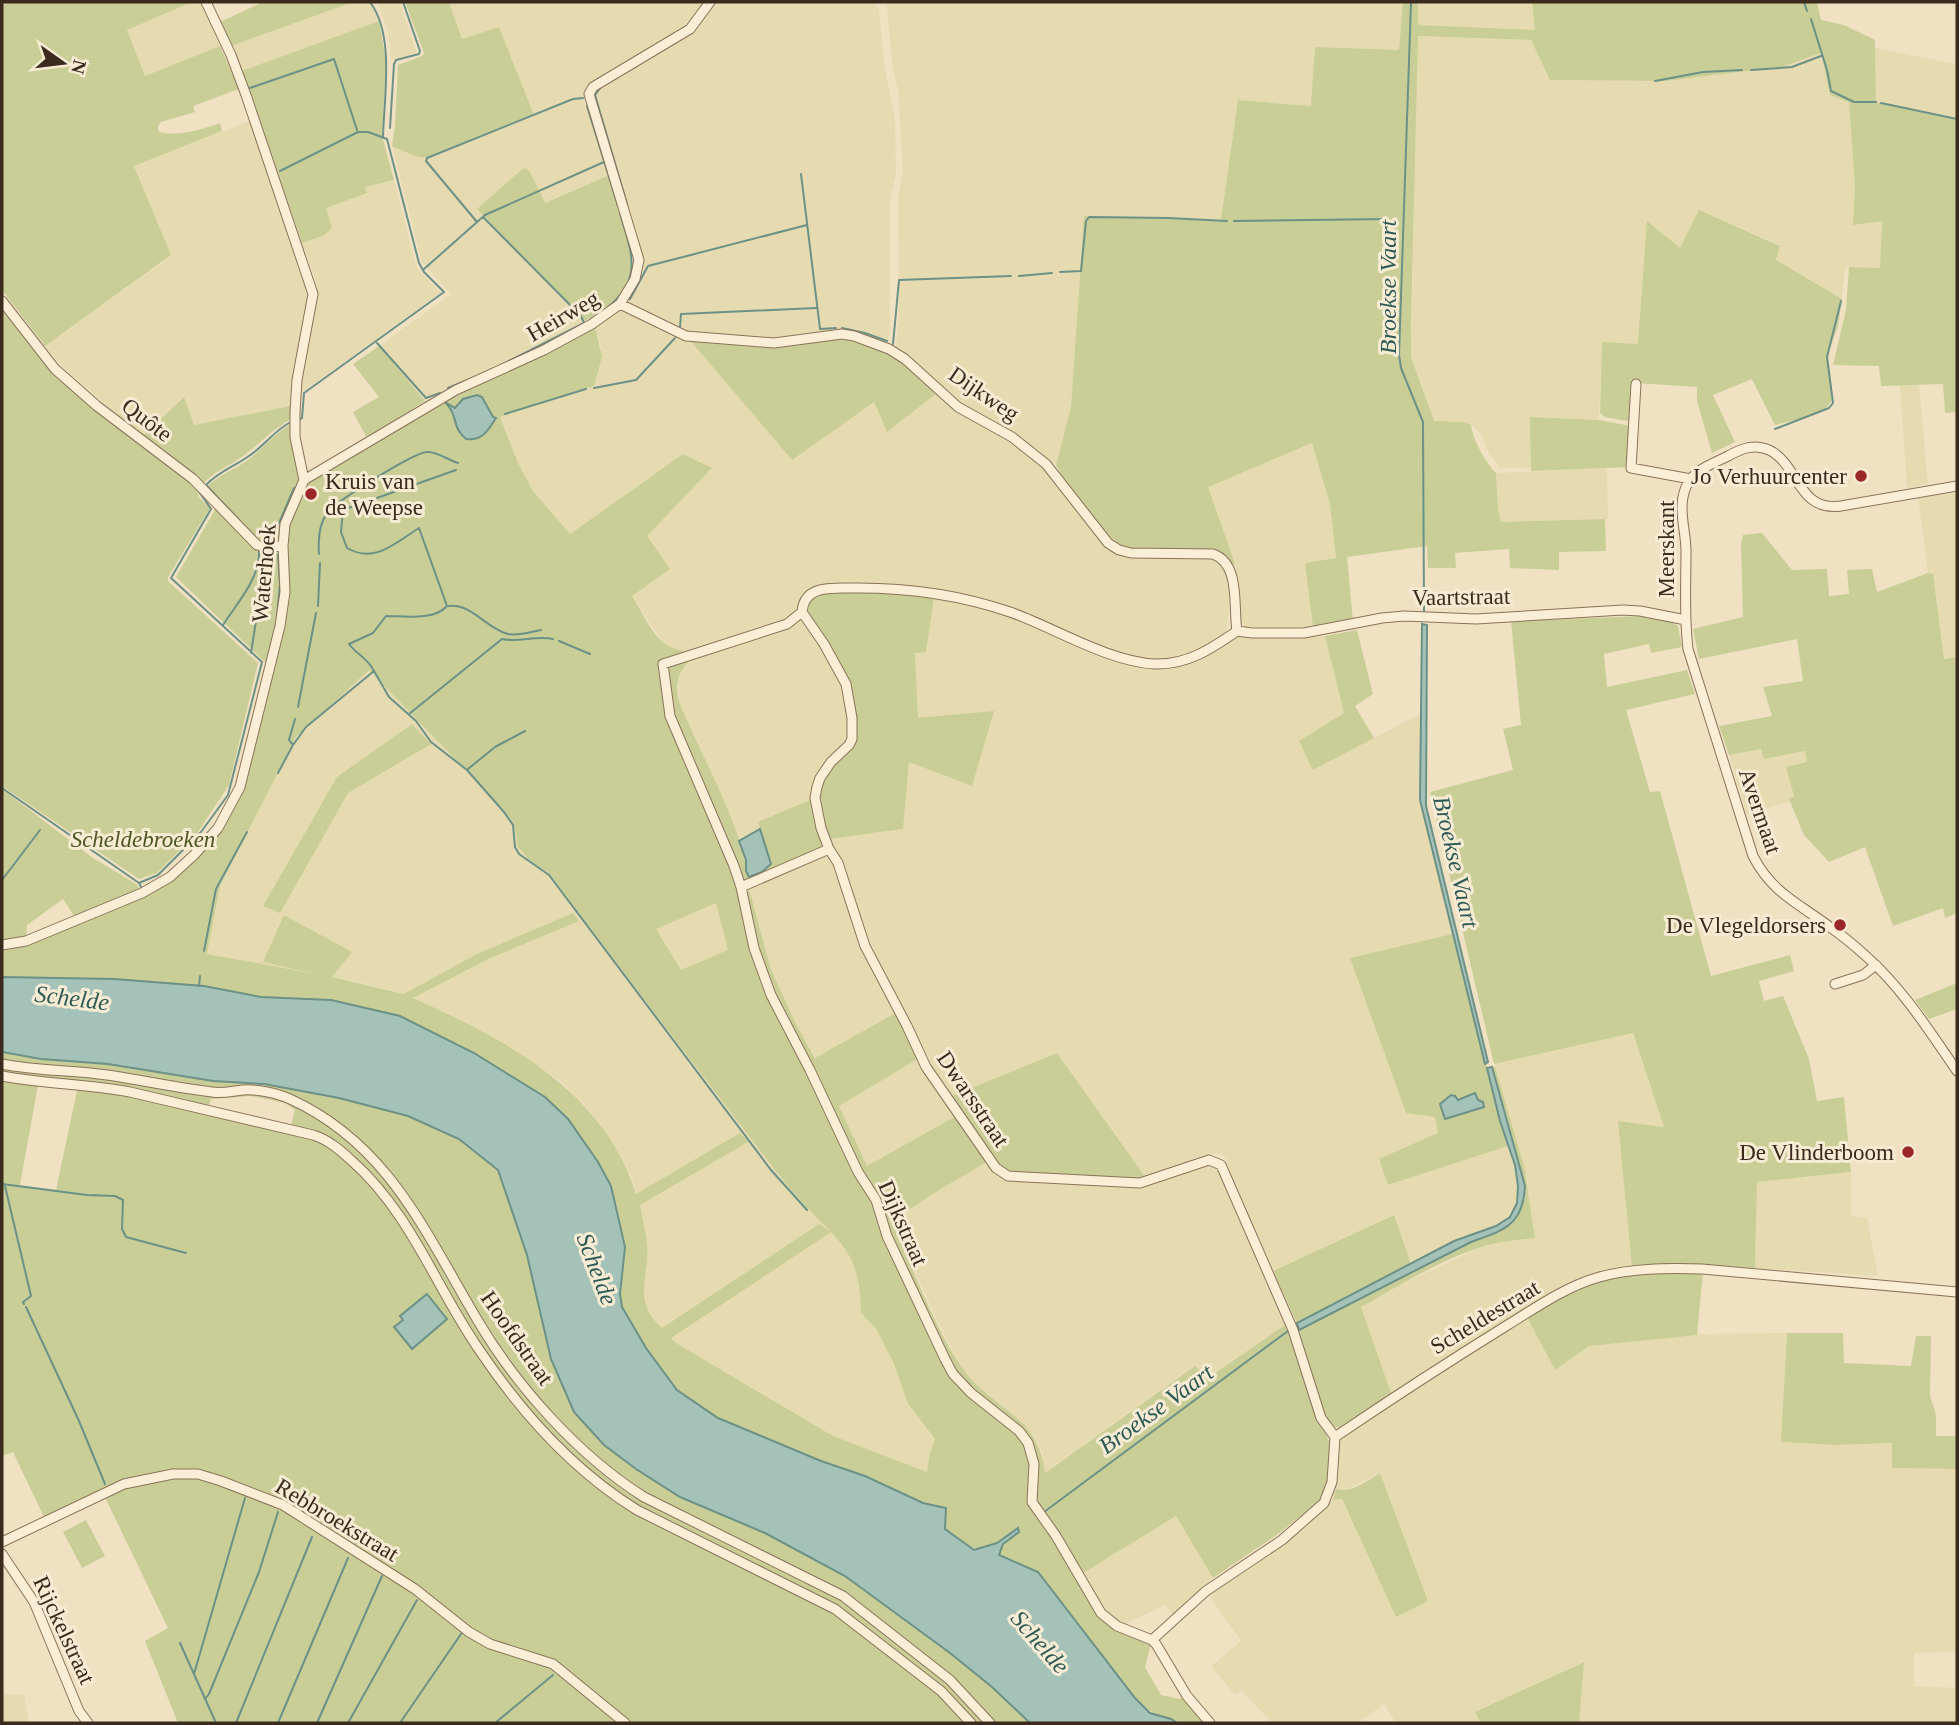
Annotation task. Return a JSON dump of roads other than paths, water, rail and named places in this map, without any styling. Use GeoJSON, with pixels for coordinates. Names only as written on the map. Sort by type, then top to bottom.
{"type":"FeatureCollection","features":[{"type":"Feature","properties":{"kind":"street"},"geometry":{"type":"LineString","coordinates":[[206,2],[246,95],[313,294],[297,380],[295,412],[295,438],[304,480]]}},
{"type":"Feature","properties":{"kind":"street","name":"Heirweg"},"geometry":{"type":"LineString","coordinates":[[304,480],[456,390],[544,350],[592,324],[620,304],[635,279],[639,260],[589,94],[593,87],[690,29],[710,2]]}},
{"type":"Feature","properties":{"kind":"street","name":"Quôte"},"geometry":{"type":"LineString","coordinates":[[2,301],[55,369],[97,406],[193,479],[257,545],[284,546]]}},
{"type":"Feature","properties":{"kind":"street","name":"Dijkweg"},"geometry":{"type":"LineString","coordinates":[[620,304],[687,336],[774,342],[842,334],[889,349],[920,371],[958,407],[1012,437],[1046,464],[1108,542],[1119,550],[1131,553],[1220,556],[1231,577],[1237,631]]}},
{"type":"Feature","properties":{"kind":"street","name":"Meerskant"},"geometry":{"type":"LineString","coordinates":[[1636,384],[1631,468],[1691,479]]}},
{"type":"Feature","properties":{"kind":"street","name":"Meerskant"},"geometry":{"type":"LineString","coordinates":[[1686,620],[1686,547],[1681,507],[1686,486],[1702,468],[1740,450],[1755,447],[1775,454],[1810,499],[1824,506],[1841,506],[1957,486]]}},
{"type":"Feature","properties":{"kind":"street","name":"Waterhoek"},"geometry":{"type":"LineString","coordinates":[[2,945],[26,941],[155,886],[170,877],[194,855],[218,828],[240,787],[269,676],[285,592],[285,524],[304,480]]}},
{"type":"Feature","properties":{"kind":"street"},"geometry":{"type":"LineString","coordinates":[[802,612],[804,599],[808,595],[827,588],[928,593],[1009,612],[1126,659],[1153,664],[1189,659],[1237,631]]}},
{"type":"Feature","properties":{"kind":"street","name":"Vaartstraat"},"geometry":{"type":"LineString","coordinates":[[1237,631],[1252,634],[1304,633],[1382,618],[1476,619],[1623,610],[1686,620]]}},
{"type":"Feature","properties":{"kind":"street","name":"Dijkstraat"},"geometry":{"type":"LineString","coordinates":[[802,612],[787,624],[663,664],[670,716],[722,834],[741,887],[754,948],[771,995],[858,1172],[876,1200],[887,1236],[945,1359],[953,1374],[971,1393],[1011,1424],[1028,1443],[1034,1464],[1031,1495],[1035,1509],[1056,1536],[1101,1613],[1117,1626],[1152,1640]]}},
{"type":"Feature","properties":{"kind":"street","name":"Dwarsstraat"},"geometry":{"type":"LineString","coordinates":[[802,612],[841,674],[851,707],[852,739],[820,778],[815,798],[818,818],[829,849],[838,863],[865,946],[926,1067],[1002,1173],[1029,1178],[1128,1184],[1148,1181],[1209,1160],[1221,1165],[1293,1330],[1321,1418],[1335,1437]]}},
{"type":"Feature","properties":{"kind":"street","name":"Avermaat"},"geometry":{"type":"LineString","coordinates":[[1686,620],[1688,649],[1759,869],[1787,899],[1831,927],[1876,965],[1925,1024],[1957,1070]]}},
{"type":"Feature","properties":{"kind":"street"},"geometry":{"type":"LineString","coordinates":[[741,887],[829,849]]}},
{"type":"Feature","properties":{"kind":"street"},"geometry":{"type":"LineString","coordinates":[[1835,984],[1863,975],[1876,965]]}},
{"type":"Feature","properties":{"kind":"street","name":"Hoofdstraat"},"geometry":{"type":"LineString","coordinates":[[2,1064],[40,1071],[107,1075],[212,1092],[251,1090],[287,1098],[316,1114],[344,1133],[390,1176],[430,1235],[491,1342],[529,1391],[583,1449],[623,1484],[644,1497],[843,1596],[950,1680],[990,1723]]}},
{"type":"Feature","properties":{"kind":"street","name":"Hoofdstraat"},"geometry":{"type":"LineString","coordinates":[[2,1076],[130,1092],[313,1135],[335,1146],[383,1192],[417,1243],[485,1359],[517,1401],[573,1460],[614,1496],[637,1510],[835,1609],[941,1691],[971,1723]]}},
{"type":"Feature","properties":{"kind":"street","name":"Scheldestraat"},"geometry":{"type":"LineString","coordinates":[[1335,1437],[1407,1387],[1527,1313],[1567,1290],[1598,1277],[1666,1268],[1702,1269],[1957,1292]]}},
{"type":"Feature","properties":{"kind":"street"},"geometry":{"type":"LineString","coordinates":[[1210,1723],[1187,1696],[1161,1650],[1152,1640],[1206,1591],[1282,1540],[1324,1503],[1332,1482],[1335,1437]]}},
{"type":"Feature","properties":{"kind":"street","name":"Rebbroekstraat"},"geometry":{"type":"LineString","coordinates":[[2,1542],[124,1484],[173,1474],[198,1474],[283,1505],[415,1588],[469,1632],[490,1644],[553,1664],[625,1723]]}},
{"type":"Feature","properties":{"kind":"street","name":"Rijckelstraat"},"geometry":{"type":"LineString","coordinates":[[2,1555],[34,1602],[79,1710],[88,1723]]}},
{"type":"Feature","properties":{"kind":"water"},"geometry":{"type":"Polygon","coordinates":[[[477,395],[482,397],[496,418],[481,436],[466,439],[458,430],[452,412],[445,402],[455,408],[463,399],[477,395]]]}},
{"type":"Feature","properties":{"kind":"water"},"geometry":{"type":"Polygon","coordinates":[[[1422,624],[1427,625],[1426,806],[1488,1062],[1485,1064],[1420,800],[1422,624]]]}},
{"type":"Feature","properties":{"kind":"water"},"geometry":{"type":"Polygon","coordinates":[[[760,829],[771,864],[762,872],[749,877],[739,841],[760,829]]]}},
{"type":"Feature","properties":{"kind":"water","name":"Schelde"},"geometry":{"type":"Polygon","coordinates":[[[2,977],[114,979],[204,986],[261,997],[331,1000],[400,1016],[474,1053],[545,1097],[568,1119],[611,1186],[625,1247],[620,1294],[622,1307],[646,1348],[677,1390],[718,1418],[821,1461],[865,1476],[923,1503],[946,1508],[945,1529],[974,1550],[997,1543],[1018,1528],[1019,1532],[1003,1544],[999,1555],[1038,1572],[1135,1698],[1150,1713],[1177,1723],[1030,1723],[950,1653],[845,1576],[765,1533],[680,1497],[604,1445],[574,1412],[551,1359],[527,1255],[498,1170],[459,1139],[408,1116],[339,1098],[264,1084],[213,1081],[108,1064],[41,1059],[2,1052],[2,977]]]}},
{"type":"Feature","properties":{"kind":"water"},"geometry":{"type":"Polygon","coordinates":[[[1492,1067],[1525,1186],[1524,1199],[1516,1218],[1494,1234],[1471,1242],[1299,1330],[1297,1323],[1454,1241],[1496,1226],[1510,1217],[1517,1203],[1518,1186],[1515,1165],[1500,1121],[1487,1068],[1492,1067]]]}},
{"type":"Feature","properties":{"kind":"water"},"geometry":{"type":"Polygon","coordinates":[[[1475,1093],[1484,1107],[1445,1119],[1440,1104],[1451,1095],[1458,1100],[1475,1093]]]}},
{"type":"Feature","properties":{"kind":"water"},"geometry":{"type":"Polygon","coordinates":[[[427,1294],[447,1319],[412,1349],[394,1327],[403,1320],[400,1316],[427,1294]]]}},
{"type":"Feature","properties":{"kind":"waterway"},"geometry":{"type":"LineString","coordinates":[[370,2],[383,31],[385,49],[383,137]]}},
{"type":"Feature","properties":{"kind":"waterway"},"geometry":{"type":"LineString","coordinates":[[390,128],[394,64],[396,60],[419,54],[420,51],[403,2]]}},
{"type":"Feature","properties":{"kind":"waterway","name":"Broekse Vaart"},"geometry":{"type":"LineString","coordinates":[[1411,2],[1399,355],[1401,368],[1423,422],[1424,612]]}},
{"type":"Feature","properties":{"kind":"waterway"},"geometry":{"type":"LineString","coordinates":[[1804,2],[1807,11]]}},
{"type":"Feature","properties":{"kind":"waterway"},"geometry":{"type":"LineString","coordinates":[[1811,19],[1831,91],[1854,102],[1876,102]]}},
{"type":"Feature","properties":{"kind":"waterway"},"geometry":{"type":"LineString","coordinates":[[624,73],[677,42]]}},
{"type":"Feature","properties":{"kind":"waterway"},"geometry":{"type":"LineString","coordinates":[[1751,70],[1792,67],[1821,56]]}},
{"type":"Feature","properties":{"kind":"waterway"},"geometry":{"type":"LineString","coordinates":[[250,88],[334,59],[357,130]]}},
{"type":"Feature","properties":{"kind":"waterway"},"geometry":{"type":"LineString","coordinates":[[1655,81],[1703,72],[1742,70]]}},
{"type":"Feature","properties":{"kind":"waterway"},"geometry":{"type":"LineString","coordinates":[[601,87],[595,95],[627,204]]}},
{"type":"Feature","properties":{"kind":"waterway"},"geometry":{"type":"LineString","coordinates":[[477,222],[426,161],[427,158],[573,99],[583,98]]}},
{"type":"Feature","properties":{"kind":"waterway"},"geometry":{"type":"LineString","coordinates":[[1881,103],[1957,119]]}},
{"type":"Feature","properties":{"kind":"waterway"},"geometry":{"type":"LineString","coordinates":[[587,106],[618,206]]}},
{"type":"Feature","properties":{"kind":"waterway"},"geometry":{"type":"LineString","coordinates":[[280,171],[358,132],[368,132],[387,139],[419,263],[444,292],[304,393],[300,419]]}},
{"type":"Feature","properties":{"kind":"waterway"},"geometry":{"type":"LineString","coordinates":[[424,269],[485,215],[604,162]]}},
{"type":"Feature","properties":{"kind":"waterway"},"geometry":{"type":"LineString","coordinates":[[801,174],[820,329],[836,328]]}},
{"type":"Feature","properties":{"kind":"waterway"},"geometry":{"type":"LineString","coordinates":[[608,307],[627,285],[631,274],[631,252],[620,213]]}},
{"type":"Feature","properties":{"kind":"waterway"},"geometry":{"type":"LineString","coordinates":[[483,217],[581,316],[584,323],[501,365]]}},
{"type":"Feature","properties":{"kind":"waterway"},"geometry":{"type":"LineString","coordinates":[[1060,272],[1081,271],[1086,221],[1089,217],[1227,221]]}},
{"type":"Feature","properties":{"kind":"waterway"},"geometry":{"type":"LineString","coordinates":[[1234,221],[1388,219]]}},
{"type":"Feature","properties":{"kind":"waterway"},"geometry":{"type":"LineString","coordinates":[[630,299],[648,266],[807,225]]}},
{"type":"Feature","properties":{"kind":"waterway"},"geometry":{"type":"LineString","coordinates":[[1019,276],[1052,273]]}},
{"type":"Feature","properties":{"kind":"waterway"},"geometry":{"type":"LineString","coordinates":[[893,344],[899,280],[1011,276]]}},
{"type":"Feature","properties":{"kind":"waterway"},"geometry":{"type":"LineString","coordinates":[[1775,429],[1829,408],[1833,403],[1827,357],[1841,301]]}},
{"type":"Feature","properties":{"kind":"waterway"},"geometry":{"type":"LineString","coordinates":[[680,327],[681,314],[816,308]]}},
{"type":"Feature","properties":{"kind":"waterway"},"geometry":{"type":"LineString","coordinates":[[591,319],[598,315]]}},
{"type":"Feature","properties":{"kind":"waterway"},"geometry":{"type":"LineString","coordinates":[[842,328],[887,341]]}},
{"type":"Feature","properties":{"kind":"waterway"},"geometry":{"type":"LineString","coordinates":[[594,388],[636,380],[675,338]]}},
{"type":"Feature","properties":{"kind":"waterway"},"geometry":{"type":"LineString","coordinates":[[377,343],[426,398],[440,393]]}},
{"type":"Feature","properties":{"kind":"waterway"},"geometry":{"type":"LineString","coordinates":[[448,388],[470,379]]}},
{"type":"Feature","properties":{"kind":"waterway"},"geometry":{"type":"LineString","coordinates":[[505,414],[586,389]]}},
{"type":"Feature","properties":{"kind":"waterway"},"geometry":{"type":"LineString","coordinates":[[240,521],[206,485],[244,460],[289,423]]}},
{"type":"Feature","properties":{"kind":"waterway"},"geometry":{"type":"LineString","coordinates":[[319,554],[320,532],[325,516],[360,488],[419,454],[431,452],[458,463]]}},
{"type":"Feature","properties":{"kind":"waterway"},"geometry":{"type":"LineString","coordinates":[[293,745],[306,727],[374,671],[349,644],[373,633],[386,616],[426,616],[447,606],[419,528],[384,550],[367,554],[357,552],[347,548],[341,532],[343,510],[456,470]]}},
{"type":"Feature","properties":{"kind":"waterway"},"geometry":{"type":"LineString","coordinates":[[271,542],[294,488]]}},
{"type":"Feature","properties":{"kind":"waterway"},"geometry":{"type":"LineString","coordinates":[[139,883],[158,875],[201,832],[228,795],[262,662],[171,578],[211,509],[200,493]]}},
{"type":"Feature","properties":{"kind":"waterway"},"geometry":{"type":"LineString","coordinates":[[223,625],[252,581],[259,552]]}},
{"type":"Feature","properties":{"kind":"waterway"},"geometry":{"type":"LineString","coordinates":[[277,617],[280,584],[278,555]]}},
{"type":"Feature","properties":{"kind":"waterway"},"geometry":{"type":"LineString","coordinates":[[318,606],[320,563]]}},
{"type":"Feature","properties":{"kind":"waterway"},"geometry":{"type":"LineString","coordinates":[[251,653],[260,595]]}},
{"type":"Feature","properties":{"kind":"waterway"},"geometry":{"type":"LineString","coordinates":[[449,606],[465,608],[508,634],[541,630]]}},
{"type":"Feature","properties":{"kind":"waterway"},"geometry":{"type":"LineString","coordinates":[[298,707],[316,613]]}},
{"type":"Feature","properties":{"kind":"waterway"},"geometry":{"type":"LineString","coordinates":[[409,714],[502,639],[553,639]]}},
{"type":"Feature","properties":{"kind":"waterway"},"geometry":{"type":"LineString","coordinates":[[559,641],[590,654]]}},
{"type":"Feature","properties":{"kind":"waterway"},"geometry":{"type":"LineString","coordinates":[[374,671],[389,697],[416,721],[431,742],[467,770],[504,812],[513,825],[515,847],[519,854],[549,875],[771,1170],[807,1210]]}},
{"type":"Feature","properties":{"kind":"waterway"},"geometry":{"type":"LineString","coordinates":[[278,773],[293,745],[289,740],[295,719]]}},
{"type":"Feature","properties":{"kind":"waterway"},"geometry":{"type":"LineString","coordinates":[[468,769],[495,747],[525,731]]}},
{"type":"Feature","properties":{"kind":"waterway"},"geometry":{"type":"LineString","coordinates":[[2,788],[141,887]]}},
{"type":"Feature","properties":{"kind":"waterway"},"geometry":{"type":"LineString","coordinates":[[2,880],[40,830]]}},
{"type":"Feature","properties":{"kind":"waterway"},"geometry":{"type":"LineString","coordinates":[[204,951],[216,889],[247,832]]}},
{"type":"Feature","properties":{"kind":"waterway"},"geometry":{"type":"LineString","coordinates":[[199,986],[200,976]]}},
{"type":"Feature","properties":{"kind":"waterway"},"geometry":{"type":"LineString","coordinates":[[2,1184],[115,1196],[123,1200],[122,1229],[126,1237],[186,1253]]}},
{"type":"Feature","properties":{"kind":"waterway"},"geometry":{"type":"LineString","coordinates":[[5,1186],[31,1296],[24,1304]]}},
{"type":"Feature","properties":{"kind":"waterway"},"geometry":{"type":"LineString","coordinates":[[26,1307],[105,1484]]}},
{"type":"Feature","properties":{"kind":"waterway","name":"Broekse Vaart"},"geometry":{"type":"LineString","coordinates":[[1044,1512],[1288,1331]]}},
{"type":"Feature","properties":{"kind":"waterway"},"geometry":{"type":"LineString","coordinates":[[194,1674],[245,1498]]}},
{"type":"Feature","properties":{"kind":"waterway"},"geometry":{"type":"LineString","coordinates":[[205,1699],[259,1572],[278,1512]]}},
{"type":"Feature","properties":{"kind":"waterway"},"geometry":{"type":"LineString","coordinates":[[236,1723],[312,1537]]}},
{"type":"Feature","properties":{"kind":"waterway"},"geometry":{"type":"LineString","coordinates":[[278,1723],[348,1558]]}},
{"type":"Feature","properties":{"kind":"waterway"},"geometry":{"type":"LineString","coordinates":[[317,1723],[382,1576]]}},
{"type":"Feature","properties":{"kind":"waterway"},"geometry":{"type":"LineString","coordinates":[[348,1723],[417,1600]]}},
{"type":"Feature","properties":{"kind":"waterway"},"geometry":{"type":"LineString","coordinates":[[400,1723],[461,1634]]}},
{"type":"Feature","properties":{"kind":"waterway"},"geometry":{"type":"LineString","coordinates":[[180,1643],[216,1723]]}},
{"type":"Feature","properties":{"kind":"waterway"},"geometry":{"type":"LineString","coordinates":[[495,1723],[553,1675]]}},
{"type":"Feature","properties":{"kind":"place","name":"Jo Verhuurcenter"},"geometry":{"type":"Point","coordinates":[1861,476]}},
{"type":"Feature","properties":{"kind":"place","name":"Kruis van de Weepse"},"geometry":{"type":"Point","coordinates":[311,494]}},
{"type":"Feature","properties":{"kind":"place","name":"De Vlegeldorsers"},"geometry":{"type":"Point","coordinates":[1840,925]}},
{"type":"Feature","properties":{"kind":"place","name":"De Vlinderboom"},"geometry":{"type":"Point","coordinates":[1908,1152]}},
{"type":"Feature","properties":{"kind":"park label","name":"Scheldebroeken"},"geometry":{"type":"Point","coordinates":[143,839]}}]}
